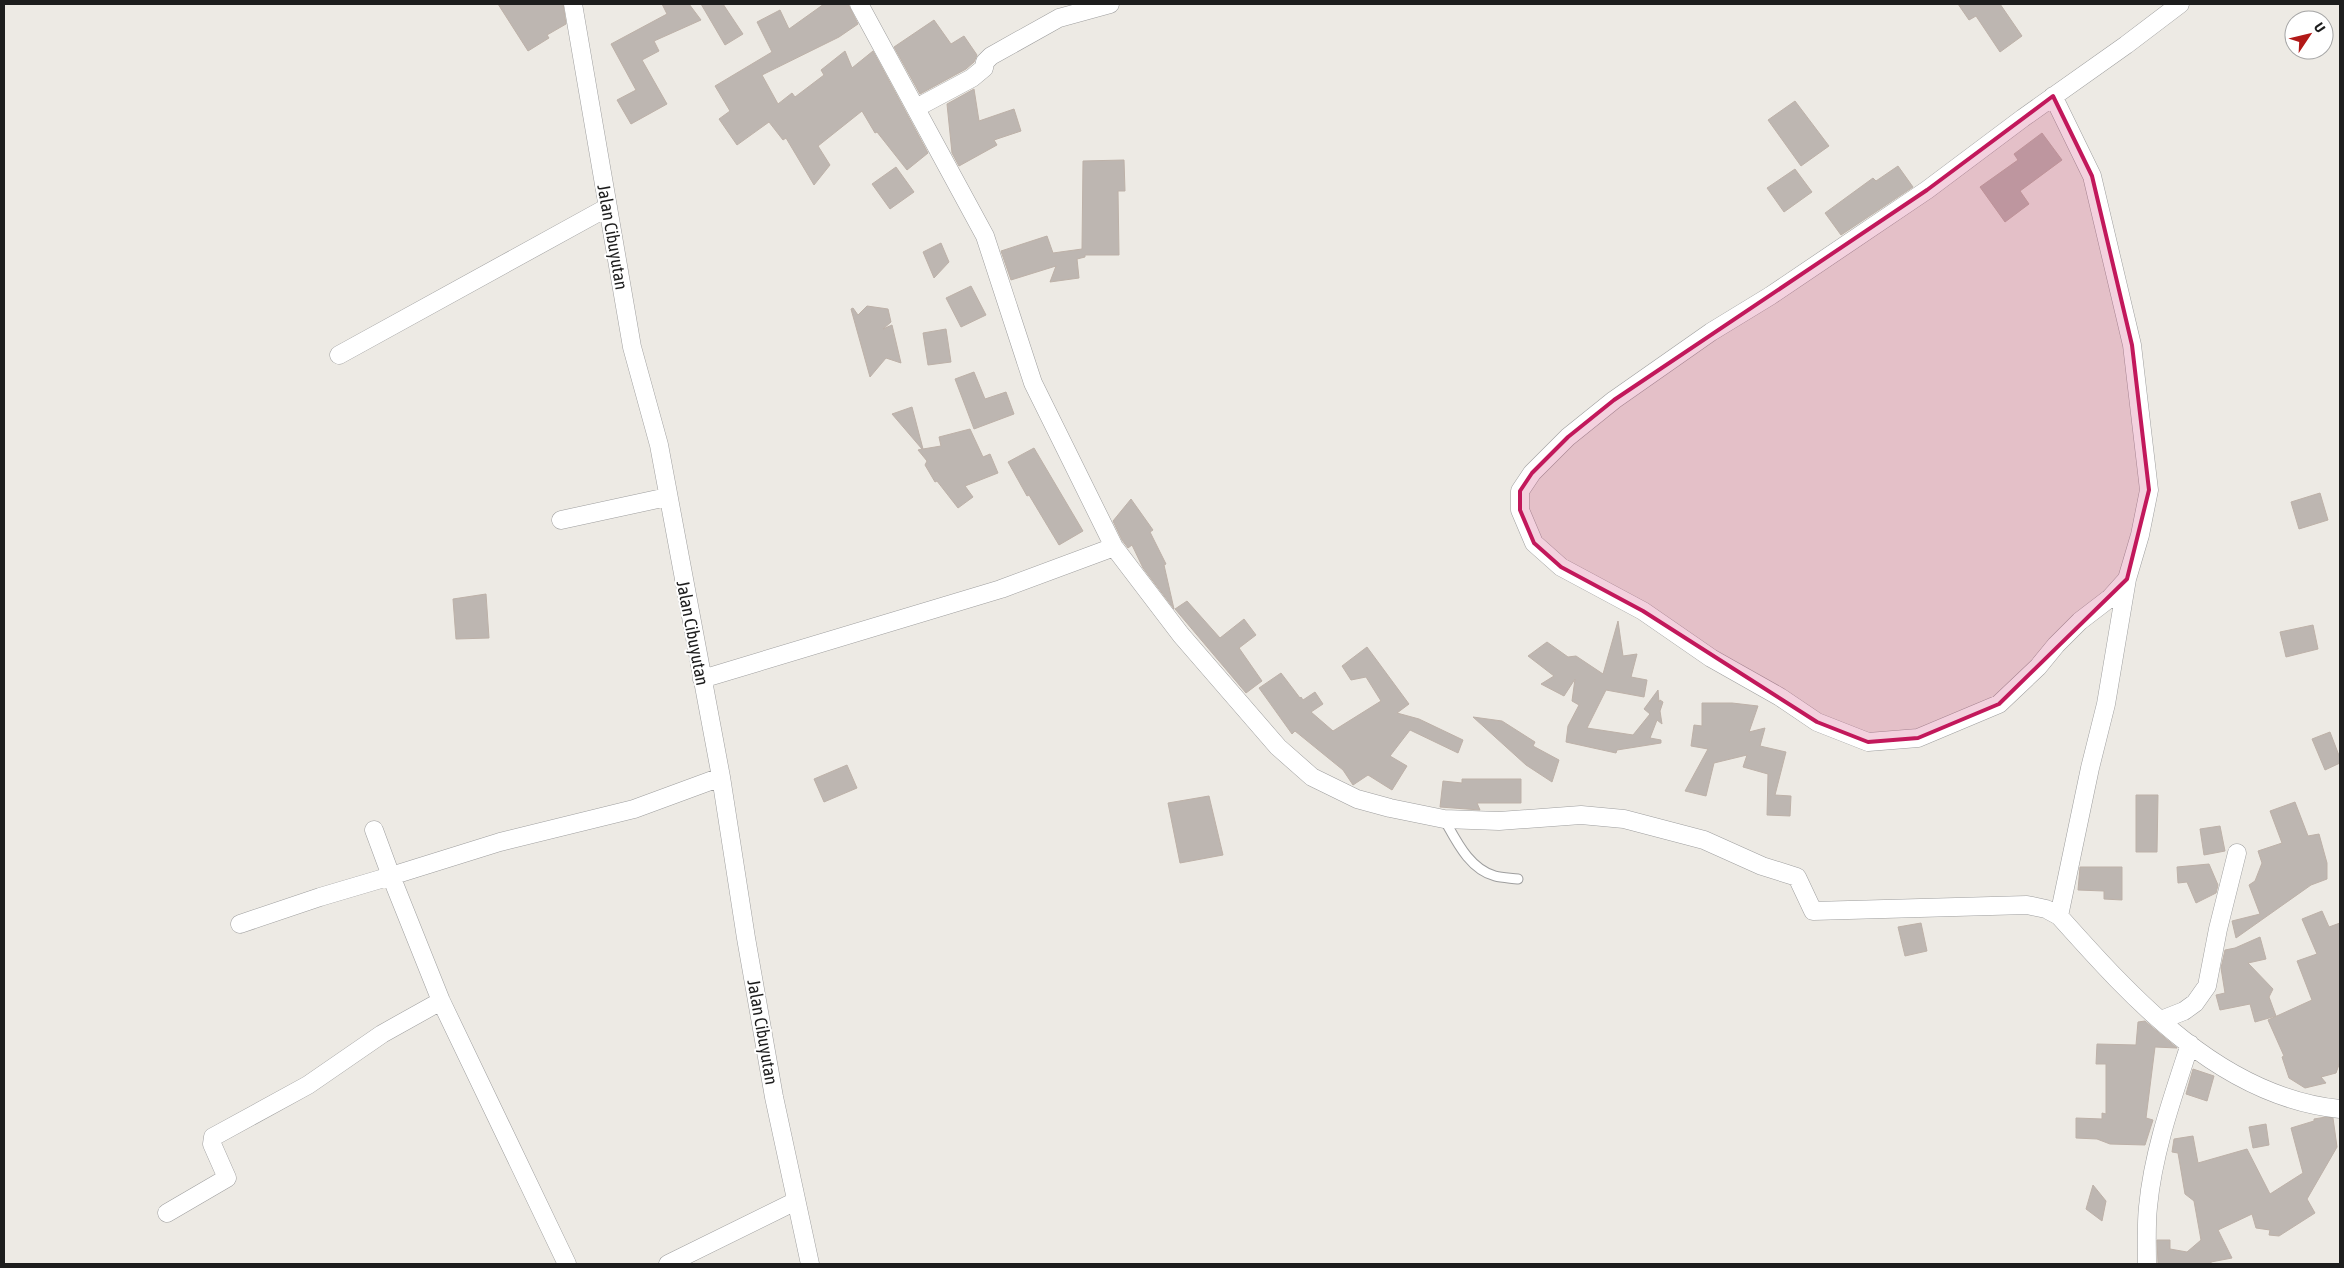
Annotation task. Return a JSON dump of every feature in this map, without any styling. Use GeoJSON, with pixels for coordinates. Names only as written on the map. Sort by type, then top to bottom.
{"type":"FeatureCollection","features":[{"type":"Feature","properties":{"kind":"street","name":"Jalan Cibuyutan"},"geometry":{"type":"LineString","coordinates":[[573,4],[632,346],[659,445],[667,497],[721,777],[746,938],[796,1202],[810,1264]]}},
{"type":"Feature","properties":{"kind":"street"},"geometry":{"type":"LineString","coordinates":[[859,4],[985,236],[1033,383],[1114,547],[1181,635],[1231,694],[1278,747],[1312,777],[1357,799],[1444,819],[1499,821],[1581,815],[1624,819],[1669,829],[1704,840],[1756,864],[1797,877],[1812,909],[1816,911],[2027,904],[2046,909],[2059,916],[2138,1001],[2190,1044],[2227,1071],[2265,1090],[2304,1102],[2340,1109]]}},
{"type":"Feature","properties":{"kind":"street"},"geometry":{"type":"LineString","coordinates":[[916,108],[977,74],[984,68],[987,58],[1059,18],[1110,4]]}},
{"type":"Feature","properties":{"kind":"street"},"geometry":{"type":"LineString","coordinates":[[2127,579],[2110,598],[2074,627],[2038,667],[1999,704],[1918,738],[1868,742],[1816,722],[1780,697],[1711,658],[1643,611],[1561,566],[1534,543],[1520,510],[1520,491],[1532,472],[1568,438],[1614,400],[1711,332],[1770,296],[1927,190],[2180,4]]}},
{"type":"Feature","properties":{"kind":"street"},"geometry":{"type":"LineString","coordinates":[[2053,96],[2092,176],[2132,345],[2149,490],[2140,536],[2127,579],[2106,704],[2090,768],[2059,916]]}},
{"type":"Feature","properties":{"kind":"street"},"geometry":{"type":"LineString","coordinates":[[339,355],[608,207]]}},
{"type":"Feature","properties":{"kind":"street"},"geometry":{"type":"LineString","coordinates":[[561,520],[667,497]]}},
{"type":"Feature","properties":{"kind":"street"},"geometry":{"type":"LineString","coordinates":[[702,679],[1001,589],[1114,547]]}},
{"type":"Feature","properties":{"kind":"street"},"geometry":{"type":"LineString","coordinates":[[240,924],[320,897],[500,842],[634,809],[721,777]]}},
{"type":"Feature","properties":{"kind":"street"},"geometry":{"type":"LineString","coordinates":[[374,830],[441,1001],[567,1264]]}},
{"type":"Feature","properties":{"kind":"street"},"geometry":{"type":"LineString","coordinates":[[2161,1020],[2184,1011],[2195,1003],[2207,986],[2218,929],[2238,854]]}},
{"type":"Feature","properties":{"kind":"street"},"geometry":{"type":"LineString","coordinates":[[168,1213],[227,1178],[212,1144],[213,1137],[308,1085],[382,1034],[441,1001]]}},
{"type":"Feature","properties":{"kind":"street"},"geometry":{"type":"LineString","coordinates":[[2147,1264],[2148,1206],[2159,1148],[2169,1106],[2190,1044]]}},
{"type":"Feature","properties":{"kind":"street"},"geometry":{"type":"LineString","coordinates":[[668,1264],[796,1202]]}},
{"type":"Feature","properties":{"kind":"lane"},"geometry":{"type":"LineString","coordinates":[[1444,819],[1459,845],[1477,867],[1495,876],[1518,879]]}},
{"type":"Feature","properties":{"kind":"highlighted area"},"geometry":{"type":"Polygon","coordinates":[[[2053,96],[2092,176],[2132,345],[2149,490],[2127,579],[1999,704],[1918,738],[1868,742],[1817,722],[1643,611],[1561,567],[1534,543],[1520,510],[1520,491],[1532,473],[1568,437],[1614,400],[1927,190],[2053,96]]]}},
{"type":"Feature","properties":{"kind":"building"},"geometry":{"type":"Polygon","coordinates":[[[498,4],[563,4],[566,24],[547,35],[549,38],[528,51],[498,4]]]}},
{"type":"Feature","properties":{"kind":"building"},"geometry":{"type":"Polygon","coordinates":[[[662,4],[689,4],[701,20],[654,41],[659,51],[642,60],[667,104],[631,124],[617,100],[636,90],[611,44],[667,14],[662,4]]]}},
{"type":"Feature","properties":{"kind":"building"},"geometry":{"type":"Polygon","coordinates":[[[701,4],[723,4],[743,34],[725,45],[701,4]]]}},
{"type":"Feature","properties":{"kind":"building"},"geometry":{"type":"Polygon","coordinates":[[[824,4],[848,4],[858,24],[839,37],[762,75],[778,104],[792,93],[795,97],[824,75],[821,70],[845,51],[852,68],[873,51],[928,153],[907,170],[877,132],[875,133],[862,111],[818,146],[830,165],[814,185],[786,138],[783,140],[769,122],[737,145],[719,119],[730,111],[715,86],[772,52],[757,22],[780,10],[789,29],[824,4]]]}},
{"type":"Feature","properties":{"kind":"building"},"geometry":{"type":"Polygon","coordinates":[[[1958,4],[2000,4],[2022,36],[2000,52],[1976,16],[1969,20],[1958,4]]]}},
{"type":"Feature","properties":{"kind":"building"},"geometry":{"type":"Polygon","coordinates":[[[934,20],[951,44],[964,36],[977,55],[974,62],[966,69],[920,94],[894,47],[934,20]]]}},
{"type":"Feature","properties":{"kind":"building"},"geometry":{"type":"Polygon","coordinates":[[[974,89],[979,121],[1014,109],[1021,131],[994,140],[997,145],[959,166],[952,153],[947,104],[974,89]]]}},
{"type":"Feature","properties":{"kind":"building"},"geometry":{"type":"Polygon","coordinates":[[[1795,101],[1829,146],[1801,166],[1768,120],[1795,101]]]}},
{"type":"Feature","properties":{"kind":"building"},"geometry":{"type":"Polygon","coordinates":[[[2042,133],[2062,160],[2020,191],[2029,204],[2005,222],[1980,187],[2018,160],[2014,154],[2042,133]]]}},
{"type":"Feature","properties":{"kind":"building"},"geometry":{"type":"Polygon","coordinates":[[[1124,160],[1125,191],[1118,191],[1119,255],[1085,255],[1085,257],[1077,259],[1079,278],[1050,282],[1056,266],[1011,280],[1001,251],[1047,236],[1053,253],[1082,249],[1083,161],[1124,160]]]}},
{"type":"Feature","properties":{"kind":"building"},"geometry":{"type":"Polygon","coordinates":[[[1898,166],[1913,187],[1841,235],[1825,213],[1873,178],[1876,181],[1898,166]]]}},
{"type":"Feature","properties":{"kind":"building"},"geometry":{"type":"Polygon","coordinates":[[[896,167],[914,192],[890,209],[872,184],[896,167]]]}},
{"type":"Feature","properties":{"kind":"building"},"geometry":{"type":"Polygon","coordinates":[[[1795,169],[1812,192],[1784,212],[1767,188],[1795,169]]]}},
{"type":"Feature","properties":{"kind":"building"},"geometry":{"type":"Polygon","coordinates":[[[941,243],[949,262],[934,278],[923,252],[941,243]]]}},
{"type":"Feature","properties":{"kind":"building"},"geometry":{"type":"Polygon","coordinates":[[[971,286],[986,315],[961,327],[946,298],[971,286]]]}},
{"type":"Feature","properties":{"kind":"building"},"geometry":{"type":"Polygon","coordinates":[[[867,306],[888,309],[891,322],[883,329],[892,325],[901,363],[886,358],[870,377],[851,309],[853,308],[858,315],[867,306]]]}},
{"type":"Feature","properties":{"kind":"building"},"geometry":{"type":"Polygon","coordinates":[[[946,329],[951,362],[928,365],[923,333],[946,329]]]}},
{"type":"Feature","properties":{"kind":"building"},"geometry":{"type":"Polygon","coordinates":[[[974,372],[985,399],[1006,392],[1014,414],[974,429],[955,379],[974,372]]]}},
{"type":"Feature","properties":{"kind":"building"},"geometry":{"type":"Polygon","coordinates":[[[912,407],[923,449],[941,446],[939,437],[970,429],[983,457],[990,454],[998,473],[965,486],[973,497],[958,508],[937,481],[935,482],[925,465],[927,461],[918,450],[922,449],[892,414],[912,407]]]}},
{"type":"Feature","properties":{"kind":"building"},"geometry":{"type":"Polygon","coordinates":[[[1034,448],[1083,531],[1059,545],[1029,495],[1027,496],[1008,462],[1034,448]]]}},
{"type":"Feature","properties":{"kind":"building"},"geometry":{"type":"Polygon","coordinates":[[[2320,493],[2328,520],[2299,529],[2291,502],[2320,493]]]}},
{"type":"Feature","properties":{"kind":"building"},"geometry":{"type":"Polygon","coordinates":[[[1131,499],[1153,530],[1150,532],[1166,564],[1164,565],[1174,609],[1143,568],[1132,545],[1128,548],[1122,540],[1113,521],[1131,499]]]}},
{"type":"Feature","properties":{"kind":"building"},"geometry":{"type":"Polygon","coordinates":[[[486,594],[489,638],[456,639],[453,599],[486,594]]]}},
{"type":"Feature","properties":{"kind":"building"},"geometry":{"type":"Polygon","coordinates":[[[1187,601],[1220,638],[1244,619],[1256,635],[1239,648],[1262,681],[1246,693],[1175,609],[1187,601]]]}},
{"type":"Feature","properties":{"kind":"building"},"geometry":{"type":"Polygon","coordinates":[[[1618,621],[1623,656],[1637,654],[1631,677],[1647,680],[1644,697],[1606,690],[1587,728],[1633,735],[1650,714],[1644,709],[1658,690],[1659,702],[1660,700],[1663,702],[1660,711],[1662,724],[1657,720],[1650,738],[1661,740],[1661,743],[1617,750],[1616,753],[1566,742],[1568,726],[1579,705],[1572,701],[1575,679],[1564,696],[1541,684],[1554,676],[1528,656],[1547,642],[1568,657],[1576,656],[1603,674],[1618,621]]]}},
{"type":"Feature","properties":{"kind":"building"},"geometry":{"type":"Polygon","coordinates":[[[2313,625],[2318,649],[2286,657],[2280,632],[2313,625]]]}},
{"type":"Feature","properties":{"kind":"building"},"geometry":{"type":"Polygon","coordinates":[[[1367,647],[1409,704],[1397,713],[1419,719],[1463,740],[1458,753],[1410,730],[1390,756],[1407,766],[1392,790],[1368,775],[1353,785],[1343,770],[1295,731],[1292,734],[1259,688],[1281,673],[1303,700],[1315,692],[1323,704],[1311,712],[1333,731],[1381,701],[1366,677],[1351,680],[1342,666],[1367,647]]]}},
{"type":"Feature","properties":{"kind":"building"},"geometry":{"type":"Polygon","coordinates":[[[1702,703],[1732,703],[1758,706],[1749,732],[1765,728],[1760,746],[1786,752],[1775,795],[1791,796],[1790,816],[1767,815],[1768,774],[1743,767],[1747,755],[1714,763],[1706,796],[1685,791],[1708,749],[1691,746],[1694,725],[1702,726],[1702,703]]]}},
{"type":"Feature","properties":{"kind":"building"},"geometry":{"type":"Polygon","coordinates":[[[1473,717],[1502,721],[1535,742],[1533,746],[1559,760],[1552,782],[1526,765],[1473,717]]]}},
{"type":"Feature","properties":{"kind":"building"},"geometry":{"type":"Polygon","coordinates":[[[2330,732],[2340,758],[2340,763],[2325,770],[2312,739],[2330,732]]]}},
{"type":"Feature","properties":{"kind":"building"},"geometry":{"type":"Polygon","coordinates":[[[847,765],[857,788],[824,802],[814,779],[847,765]]]}},
{"type":"Feature","properties":{"kind":"building"},"geometry":{"type":"Polygon","coordinates":[[[1462,779],[1521,779],[1521,803],[1477,803],[1480,810],[1440,807],[1443,781],[1462,783],[1462,779]]]}},
{"type":"Feature","properties":{"kind":"building"},"geometry":{"type":"Polygon","coordinates":[[[2136,795],[2158,795],[2157,852],[2136,852],[2136,795]]]}},
{"type":"Feature","properties":{"kind":"building"},"geometry":{"type":"Polygon","coordinates":[[[1209,796],[1223,855],[1180,863],[1168,803],[1209,796]]]}},
{"type":"Feature","properties":{"kind":"building"},"geometry":{"type":"Polygon","coordinates":[[[2295,802],[2308,836],[2319,834],[2327,863],[2327,879],[2311,885],[2236,938],[2232,921],[2260,914],[2249,885],[2255,881],[2262,863],[2258,851],[2282,843],[2270,811],[2295,802]]]}},
{"type":"Feature","properties":{"kind":"building"},"geometry":{"type":"Polygon","coordinates":[[[2220,826],[2225,851],[2204,855],[2200,829],[2220,826]]]}},
{"type":"Feature","properties":{"kind":"building"},"geometry":{"type":"Polygon","coordinates":[[[2209,864],[2218,885],[2216,893],[2196,903],[2187,882],[2178,883],[2177,867],[2209,864]]]}},
{"type":"Feature","properties":{"kind":"building"},"geometry":{"type":"Polygon","coordinates":[[[2080,867],[2122,867],[2122,900],[2104,899],[2104,891],[2078,890],[2080,867]]]}},
{"type":"Feature","properties":{"kind":"building"},"geometry":{"type":"Polygon","coordinates":[[[2322,911],[2329,927],[2340,923],[2340,1062],[2336,1073],[2321,1077],[2326,1083],[2305,1088],[2289,1078],[2282,1057],[2284,1056],[2268,1020],[2312,1000],[2297,961],[2317,954],[2302,919],[2322,911]]]}},
{"type":"Feature","properties":{"kind":"building"},"geometry":{"type":"Polygon","coordinates":[[[1921,923],[1927,951],[1905,956],[1898,927],[1921,923]]]}},
{"type":"Feature","properties":{"kind":"building"},"geometry":{"type":"Polygon","coordinates":[[[2260,937],[2266,959],[2248,963],[2273,989],[2269,997],[2276,1016],[2255,1022],[2250,1004],[2220,1010],[2216,995],[2225,993],[2221,968],[2225,950],[2235,948],[2260,937]]]}},
{"type":"Feature","properties":{"kind":"building"},"geometry":{"type":"Polygon","coordinates":[[[2145,1021],[2177,1048],[2155,1047],[2146,1118],[2153,1120],[2145,1145],[2110,1144],[2097,1139],[2076,1138],[2076,1118],[2102,1119],[2102,1113],[2106,1114],[2106,1064],[2096,1064],[2097,1044],[2136,1045],[2138,1022],[2145,1021]]]}},
{"type":"Feature","properties":{"kind":"building"},"geometry":{"type":"Polygon","coordinates":[[[2193,1069],[2214,1076],[2207,1101],[2186,1094],[2193,1069]]]}},
{"type":"Feature","properties":{"kind":"building"},"geometry":{"type":"Polygon","coordinates":[[[2333,1118],[2337,1147],[2307,1199],[2315,1213],[2279,1236],[2269,1235],[2270,1230],[2256,1228],[2252,1214],[2218,1230],[2232,1258],[2211,1262],[2211,1264],[2158,1264],[2157,1240],[2170,1240],[2170,1249],[2187,1252],[2201,1240],[2194,1201],[2185,1194],[2178,1153],[2172,1152],[2174,1139],[2193,1136],[2198,1163],[2247,1149],[2270,1194],[2303,1173],[2291,1128],[2314,1121],[2314,1119],[2333,1118]]]}},
{"type":"Feature","properties":{"kind":"building"},"geometry":{"type":"Polygon","coordinates":[[[2266,1124],[2269,1145],[2253,1148],[2249,1127],[2266,1124]]]}},
{"type":"Feature","properties":{"kind":"building"},"geometry":{"type":"Polygon","coordinates":[[[2093,1185],[2106,1201],[2102,1221],[2086,1209],[2093,1185]]]}}]}
